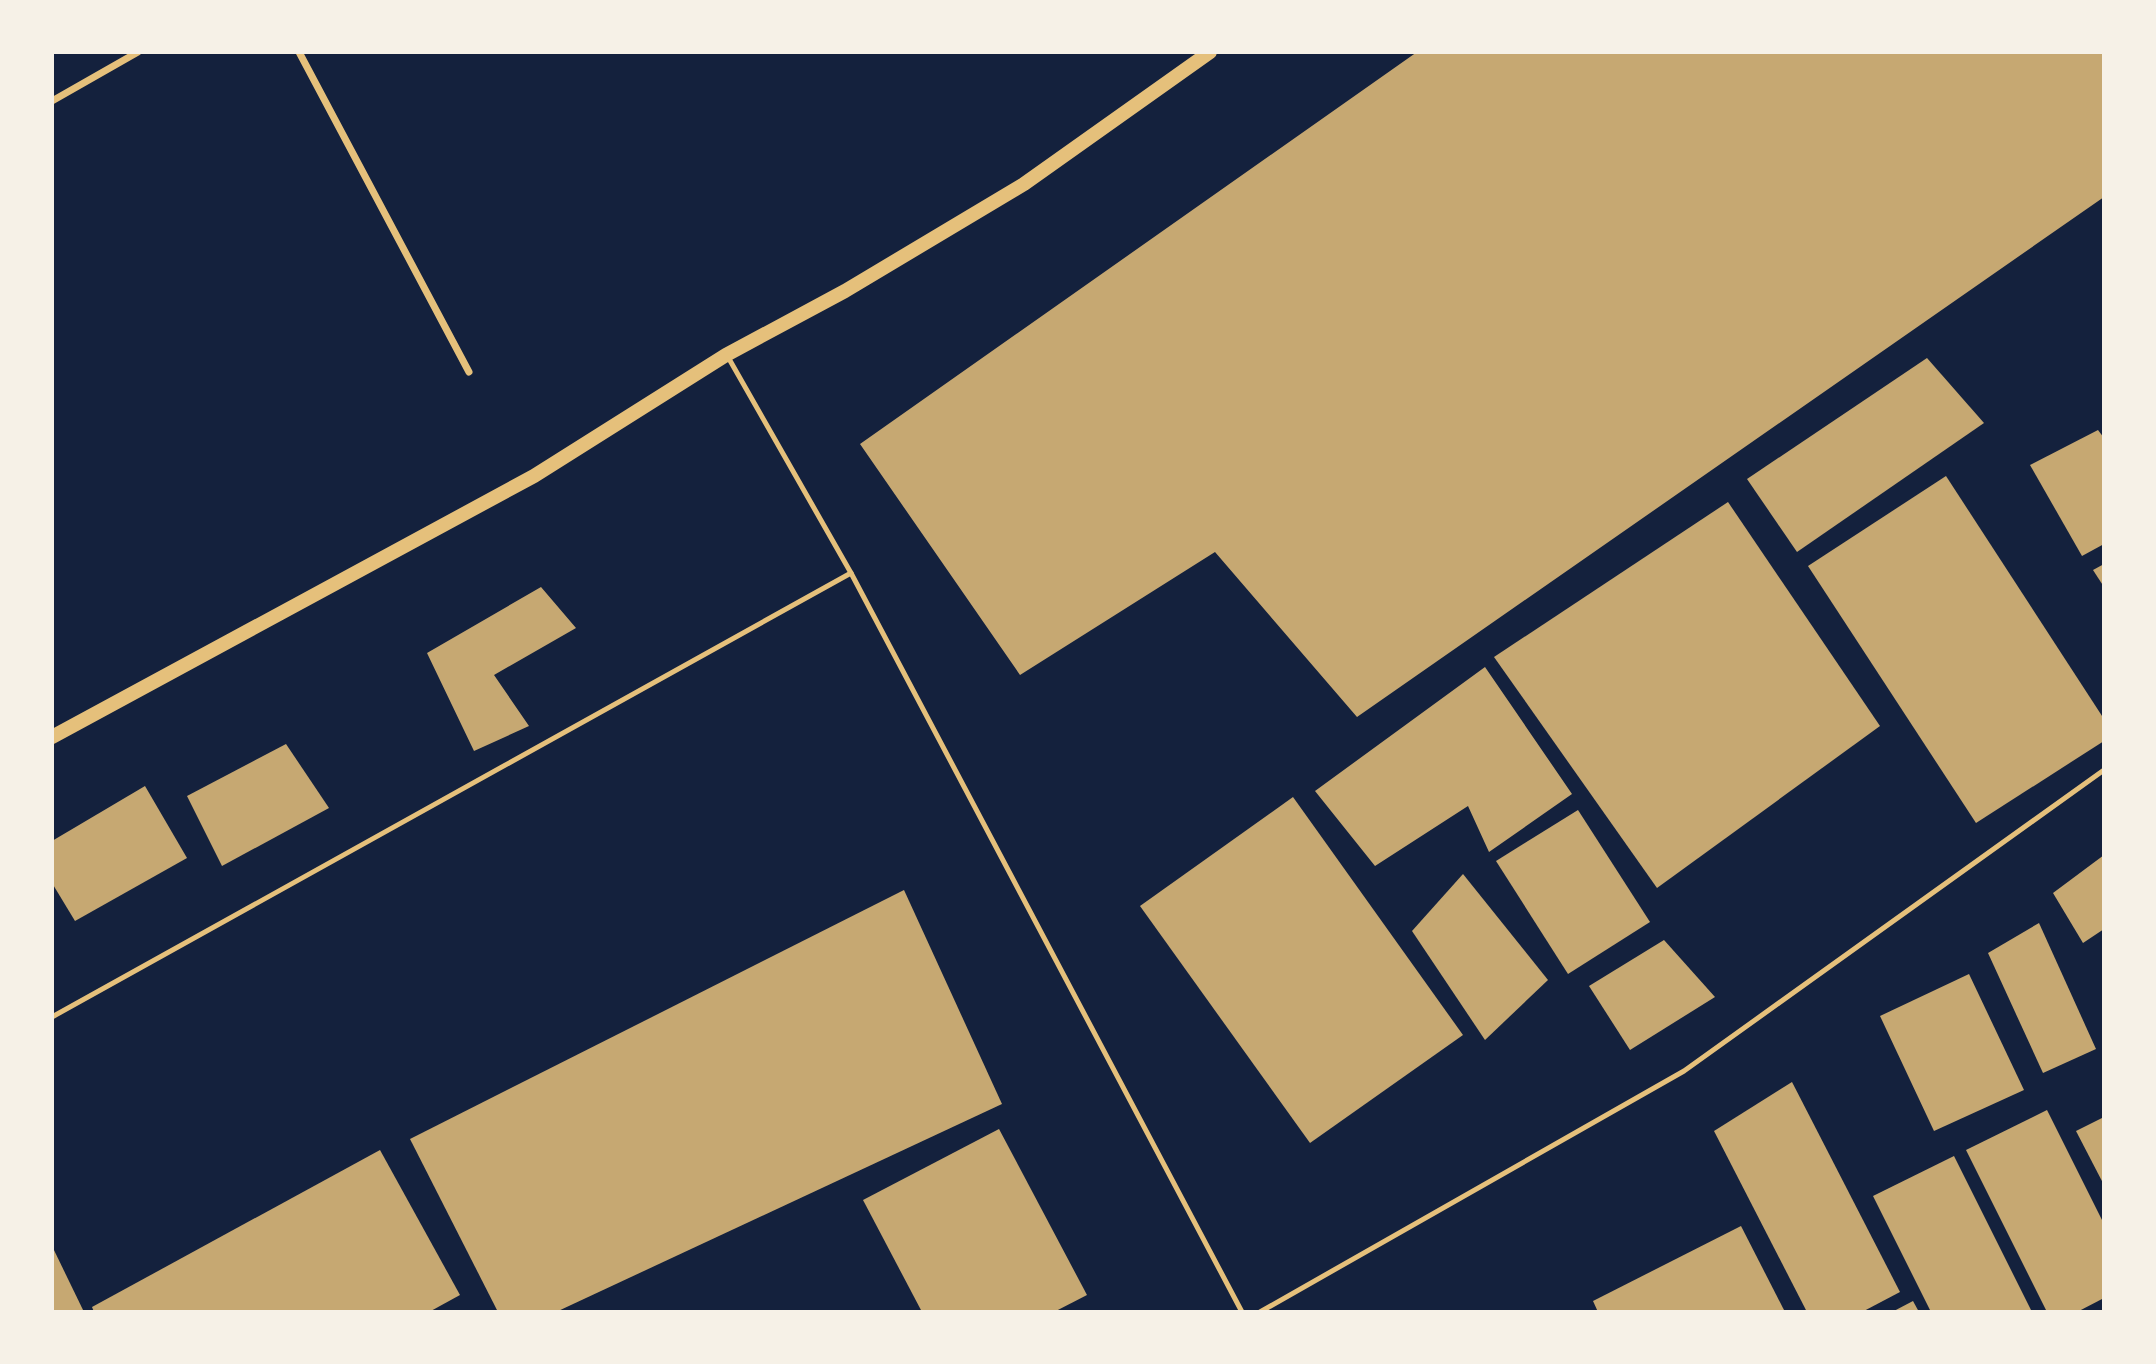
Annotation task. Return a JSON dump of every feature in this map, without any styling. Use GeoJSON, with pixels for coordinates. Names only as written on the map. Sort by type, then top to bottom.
{"type":"FeatureCollection","features":[{"type":"Feature","properties":{"kind":"main road"},"geometry":{"type":"LineString","coordinates":[[52,737],[534,476],[726,355],[845,291],[1024,184],[1210,52]]}},
{"type":"Feature","properties":{"kind":"street"},"geometry":{"type":"LineString","coordinates":[[52,101],[138,52]]}},
{"type":"Feature","properties":{"kind":"street"},"geometry":{"type":"LineString","coordinates":[[299,52],[469,372]]}},
{"type":"Feature","properties":{"kind":"lane"},"geometry":{"type":"LineString","coordinates":[[726,355],[851,573],[1242,1311]]}},
{"type":"Feature","properties":{"kind":"lane"},"geometry":{"type":"LineString","coordinates":[[52,1017],[851,573]]}},
{"type":"Feature","properties":{"kind":"lane"},"geometry":{"type":"LineString","coordinates":[[1260,1311],[1684,1071],[2104,770]]}},
{"type":"Feature","properties":{"kind":"building"},"geometry":{"type":"Polygon","coordinates":[[[1417,52],[2104,52],[2104,197],[1357,717],[1215,552],[1020,675],[860,444],[1417,52]]]}},
{"type":"Feature","properties":{"kind":"building"},"geometry":{"type":"Polygon","coordinates":[[[1927,358],[1984,423],[1797,552],[1747,479],[1927,358]]]}},
{"type":"Feature","properties":{"kind":"building"},"geometry":{"type":"Polygon","coordinates":[[[2098,430],[2104,438],[2104,544],[2082,556],[2030,465],[2098,430]]]}},
{"type":"Feature","properties":{"kind":"building"},"geometry":{"type":"Polygon","coordinates":[[[1946,476],[2104,719],[2104,741],[1976,823],[1808,566],[1946,476]]]}},
{"type":"Feature","properties":{"kind":"building"},"geometry":{"type":"Polygon","coordinates":[[[1728,502],[1880,726],[1657,888],[1494,657],[1728,502]]]}},
{"type":"Feature","properties":{"kind":"building"},"geometry":{"type":"Polygon","coordinates":[[[2104,564],[2104,587],[2093,570],[2104,564]]]}},
{"type":"Feature","properties":{"kind":"building"},"geometry":{"type":"Polygon","coordinates":[[[541,587],[576,628],[494,675],[529,726],[474,751],[427,653],[541,587]]]}},
{"type":"Feature","properties":{"kind":"building"},"geometry":{"type":"Polygon","coordinates":[[[1485,667],[1572,794],[1489,852],[1468,806],[1375,866],[1315,791],[1485,667]]]}},
{"type":"Feature","properties":{"kind":"building"},"geometry":{"type":"Polygon","coordinates":[[[286,744],[329,808],[222,866],[187,796],[286,744]]]}},
{"type":"Feature","properties":{"kind":"building"},"geometry":{"type":"Polygon","coordinates":[[[145,786],[187,858],[75,921],[52,883],[52,841],[145,786]]]}},
{"type":"Feature","properties":{"kind":"building"},"geometry":{"type":"Polygon","coordinates":[[[1293,797],[1463,1035],[1310,1143],[1140,906],[1293,797]]]}},
{"type":"Feature","properties":{"kind":"building"},"geometry":{"type":"Polygon","coordinates":[[[1578,810],[1650,922],[1568,974],[1496,861],[1578,810]]]}},
{"type":"Feature","properties":{"kind":"building"},"geometry":{"type":"Polygon","coordinates":[[[2104,855],[2104,929],[2083,943],[2053,893],[2104,855]]]}},
{"type":"Feature","properties":{"kind":"building"},"geometry":{"type":"Polygon","coordinates":[[[1463,874],[1548,980],[1485,1040],[1412,931],[1463,874]]]}},
{"type":"Feature","properties":{"kind":"building"},"geometry":{"type":"Polygon","coordinates":[[[904,890],[1002,1104],[556,1312],[498,1312],[410,1139],[904,890]]]}},
{"type":"Feature","properties":{"kind":"building"},"geometry":{"type":"Polygon","coordinates":[[[2039,923],[2096,1049],[2043,1073],[1988,953],[2039,923]]]}},
{"type":"Feature","properties":{"kind":"building"},"geometry":{"type":"Polygon","coordinates":[[[1664,940],[1715,997],[1630,1050],[1589,986],[1664,940]]]}},
{"type":"Feature","properties":{"kind":"building"},"geometry":{"type":"Polygon","coordinates":[[[1969,974],[2024,1090],[1934,1131],[1880,1016],[1969,974]]]}},
{"type":"Feature","properties":{"kind":"building"},"geometry":{"type":"Polygon","coordinates":[[[1792,1082],[1900,1292],[1862,1312],[1807,1312],[1714,1131],[1792,1082]]]}},
{"type":"Feature","properties":{"kind":"building"},"geometry":{"type":"Polygon","coordinates":[[[2047,1110],[2104,1224],[2104,1298],[2077,1312],[2047,1312],[1966,1150],[2047,1110]]]}},
{"type":"Feature","properties":{"kind":"building"},"geometry":{"type":"Polygon","coordinates":[[[2104,1117],[2104,1185],[2076,1131],[2104,1117]]]}},
{"type":"Feature","properties":{"kind":"building"},"geometry":{"type":"Polygon","coordinates":[[[999,1129],[1087,1295],[1054,1312],[922,1312],[863,1200],[999,1129]]]}},
{"type":"Feature","properties":{"kind":"building"},"geometry":{"type":"Polygon","coordinates":[[[380,1150],[460,1295],[429,1312],[94,1312],[92,1307],[380,1150]]]}},
{"type":"Feature","properties":{"kind":"building"},"geometry":{"type":"Polygon","coordinates":[[[1954,1156],[2032,1312],[1931,1312],[1873,1196],[1954,1156]]]}},
{"type":"Feature","properties":{"kind":"building"},"geometry":{"type":"Polygon","coordinates":[[[1741,1226],[1785,1312],[1598,1312],[1593,1301],[1741,1226]]]}},
{"type":"Feature","properties":{"kind":"building"},"geometry":{"type":"Polygon","coordinates":[[[52,1246],[84,1312],[52,1312],[52,1246]]]}},
{"type":"Feature","properties":{"kind":"building"},"geometry":{"type":"Polygon","coordinates":[[[1913,1301],[1919,1312],[1892,1312],[1913,1301]]]}}]}
